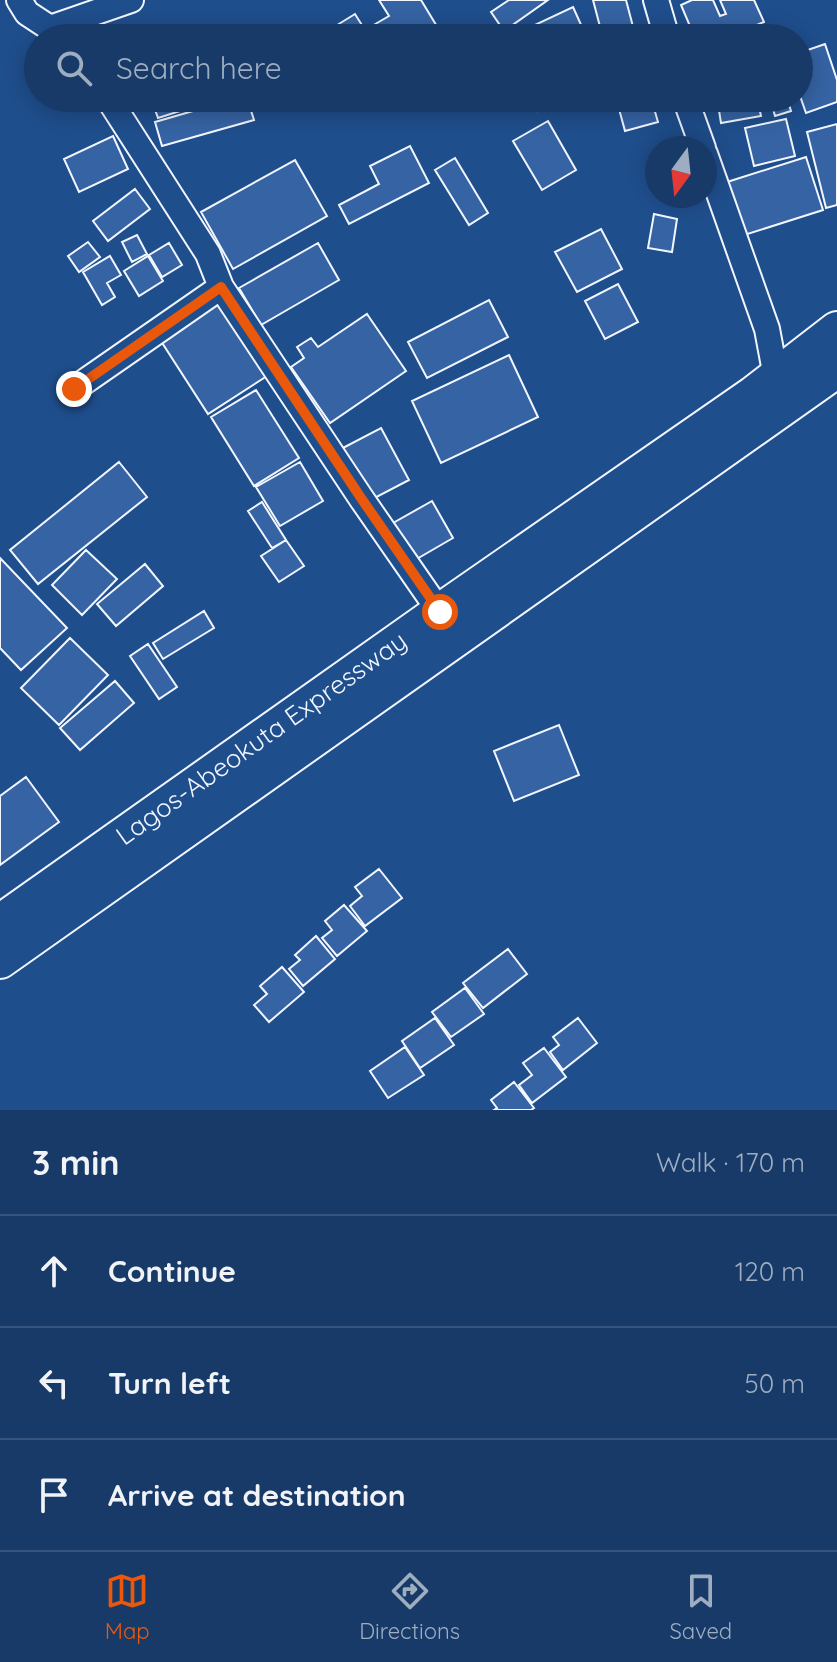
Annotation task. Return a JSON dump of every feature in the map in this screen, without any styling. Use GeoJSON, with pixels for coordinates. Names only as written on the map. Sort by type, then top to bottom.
{"type":"FeatureCollection","features":[{"type":"Feature","properties":{"kind":"highway","name":"Lagos-Abeokuta Expressway"},"geometry":{"type":"LineString","coordinates":[[0,923],[776,377],[837,330]]}},
{"type":"Feature","properties":{"kind":"highway","name":"Lagos-Abeokuta Expressway"},"geometry":{"type":"LineString","coordinates":[[0,960],[837,369]]}},
{"type":"Feature","properties":{"kind":"street"},"geometry":{"type":"LineString","coordinates":[[19,0],[27,13],[44,24]]}},
{"type":"Feature","properties":{"kind":"street"},"geometry":{"type":"LineString","coordinates":[[77,24],[131,0]]}},
{"type":"Feature","properties":{"kind":"street"},"geometry":{"type":"LineString","coordinates":[[656,0],[663,24]]}},
{"type":"Feature","properties":{"kind":"street"},"geometry":{"type":"LineString","coordinates":[[117,112],[208,254],[221,287],[440,612]]}},
{"type":"Feature","properties":{"kind":"street"},"geometry":{"type":"LineString","coordinates":[[690,112],[699,136]]}},
{"type":"Feature","properties":{"kind":"street"},"geometry":{"type":"LineString","coordinates":[[717,188],[767,329],[776,377]]}},
{"type":"Feature","properties":{"kind":"street"},"geometry":{"type":"LineString","coordinates":[[74,389],[221,287]]}},
{"type":"Feature","properties":{"kind":"building"},"geometry":{"type":"Polygon","coordinates":[[[379,0],[421,0],[436,24],[375,24],[389,16],[379,0]]]}},
{"type":"Feature","properties":{"kind":"building"},"geometry":{"type":"Polygon","coordinates":[[[509,0],[548,0],[514,24],[499,24],[491,12],[509,0]]]}},
{"type":"Feature","properties":{"kind":"building"},"geometry":{"type":"Polygon","coordinates":[[[593,0],[626,0],[632,24],[599,24],[593,0]]]}},
{"type":"Feature","properties":{"kind":"building"},"geometry":{"type":"Polygon","coordinates":[[[692,0],[713,0],[720,16],[726,14],[720,0],[754,0],[764,22],[689,24],[681,5],[692,0]]]}},
{"type":"Feature","properties":{"kind":"building"},"geometry":{"type":"Polygon","coordinates":[[[573,7],[581,24],[537,24],[573,7]]]}},
{"type":"Feature","properties":{"kind":"building"},"geometry":{"type":"Polygon","coordinates":[[[355,14],[361,24],[339,24],[355,14]]]}},
{"type":"Feature","properties":{"kind":"building"},"geometry":{"type":"Polygon","coordinates":[[[825,44],[837,80],[837,102],[813,111],[813,48],[825,44]]]}},
{"type":"Feature","properties":{"kind":"building"},"geometry":{"type":"Polygon","coordinates":[[[156,112],[177,112],[158,118],[156,112]]]}},
{"type":"Feature","properties":{"kind":"building"},"geometry":{"type":"Polygon","coordinates":[[[190,112],[251,112],[254,120],[162,146],[155,122],[190,112]]]}},
{"type":"Feature","properties":{"kind":"building"},"geometry":{"type":"Polygon","coordinates":[[[620,112],[655,112],[658,122],[625,131],[620,112]]]}},
{"type":"Feature","properties":{"kind":"building"},"geometry":{"type":"Polygon","coordinates":[[[719,112],[760,112],[761,116],[721,123],[719,112]]]}},
{"type":"Feature","properties":{"kind":"building"},"geometry":{"type":"Polygon","coordinates":[[[786,119],[795,156],[754,166],[745,128],[786,119]]]}},
{"type":"Feature","properties":{"kind":"building"},"geometry":{"type":"Polygon","coordinates":[[[548,121],[576,170],[542,190],[513,141],[548,121]]]}},
{"type":"Feature","properties":{"kind":"building"},"geometry":{"type":"Polygon","coordinates":[[[837,124],[837,205],[826,208],[807,132],[837,124]]]}},
{"type":"Feature","properties":{"kind":"building"},"geometry":{"type":"Polygon","coordinates":[[[113,136],[128,169],[79,192],[64,159],[113,136]]]}},
{"type":"Feature","properties":{"kind":"building"},"geometry":{"type":"Polygon","coordinates":[[[410,146],[429,183],[349,224],[339,205],[379,184],[370,166],[410,146]]]}},
{"type":"Feature","properties":{"kind":"building"},"geometry":{"type":"Polygon","coordinates":[[[806,157],[823,210],[741,236],[724,183],[806,157]]]}},
{"type":"Feature","properties":{"kind":"building"},"geometry":{"type":"Polygon","coordinates":[[[455,158],[488,213],[469,225],[435,170],[455,158]]]}},
{"type":"Feature","properties":{"kind":"building"},"geometry":{"type":"Polygon","coordinates":[[[295,160],[327,216],[233,269],[201,212],[295,160]]]}},
{"type":"Feature","properties":{"kind":"building"},"geometry":{"type":"Polygon","coordinates":[[[135,189],[150,209],[108,241],[93,221],[135,189]]]}},
{"type":"Feature","properties":{"kind":"building"},"geometry":{"type":"Polygon","coordinates":[[[654,214],[677,219],[672,252],[648,248],[654,214]]]}},
{"type":"Feature","properties":{"kind":"building"},"geometry":{"type":"Polygon","coordinates":[[[601,229],[622,269],[577,292],[555,252],[601,229]]]}},
{"type":"Feature","properties":{"kind":"building"},"geometry":{"type":"Polygon","coordinates":[[[137,235],[147,254],[132,262],[122,242],[137,235]]]}},
{"type":"Feature","properties":{"kind":"building"},"geometry":{"type":"Polygon","coordinates":[[[88,242],[100,257],[79,272],[68,256],[88,242]]]}},
{"type":"Feature","properties":{"kind":"building"},"geometry":{"type":"Polygon","coordinates":[[[169,243],[182,265],[162,277],[149,255],[169,243]]]}},
{"type":"Feature","properties":{"kind":"building"},"geometry":{"type":"Polygon","coordinates":[[[318,243],[339,280],[261,325],[239,288],[318,243]]]}},
{"type":"Feature","properties":{"kind":"building"},"geometry":{"type":"Polygon","coordinates":[[[110,256],[121,275],[107,283],[115,297],[102,305],[83,272],[110,256]]]}},
{"type":"Feature","properties":{"kind":"building"},"geometry":{"type":"Polygon","coordinates":[[[148,256],[163,281],[139,296],[124,271],[148,256]]]}},
{"type":"Feature","properties":{"kind":"building"},"geometry":{"type":"Polygon","coordinates":[[[618,284],[638,322],[605,339],[585,301],[618,284]]]}},
{"type":"Feature","properties":{"kind":"building"},"geometry":{"type":"Polygon","coordinates":[[[218,300],[267,376],[208,414],[159,338],[218,300]]]}},
{"type":"Feature","properties":{"kind":"building"},"geometry":{"type":"Polygon","coordinates":[[[489,300],[508,337],[427,378],[408,342],[489,300]]]}},
{"type":"Feature","properties":{"kind":"building"},"geometry":{"type":"Polygon","coordinates":[[[367,314],[406,371],[330,423],[291,367],[304,358],[297,347],[311,338],[318,347],[367,314]]]}},
{"type":"Feature","properties":{"kind":"building"},"geometry":{"type":"Polygon","coordinates":[[[509,355],[538,417],[441,463],[412,401],[509,355]]]}},
{"type":"Feature","properties":{"kind":"building"},"geometry":{"type":"Polygon","coordinates":[[[256,390],[299,458],[254,486],[211,417],[256,390]]]}},
{"type":"Feature","properties":{"kind":"building"},"geometry":{"type":"Polygon","coordinates":[[[381,428],[409,480],[367,502],[339,450],[381,428]]]}},
{"type":"Feature","properties":{"kind":"building"},"geometry":{"type":"Polygon","coordinates":[[[119,462],[147,497],[38,584],[10,550],[119,462]]]}},
{"type":"Feature","properties":{"kind":"building"},"geometry":{"type":"Polygon","coordinates":[[[300,462],[323,501],[280,526],[256,487],[300,462]]]}},
{"type":"Feature","properties":{"kind":"building"},"geometry":{"type":"Polygon","coordinates":[[[432,501],[453,538],[415,560],[393,523],[432,501]]]}},
{"type":"Feature","properties":{"kind":"building"},"geometry":{"type":"Polygon","coordinates":[[[262,502],[286,540],[272,548],[248,511],[262,502]]]}},
{"type":"Feature","properties":{"kind":"building"},"geometry":{"type":"Polygon","coordinates":[[[286,540],[304,566],[279,582],[261,556],[286,540]]]}},
{"type":"Feature","properties":{"kind":"building"},"geometry":{"type":"Polygon","coordinates":[[[86,550],[117,579],[82,615],[52,585],[86,550]]]}},
{"type":"Feature","properties":{"kind":"building"},"geometry":{"type":"Polygon","coordinates":[[[0,558],[67,628],[21,670],[0,648],[0,558]]]}},
{"type":"Feature","properties":{"kind":"building"},"geometry":{"type":"Polygon","coordinates":[[[145,564],[163,586],[116,626],[97,604],[145,564]]]}},
{"type":"Feature","properties":{"kind":"building"},"geometry":{"type":"Polygon","coordinates":[[[204,611],[214,628],[163,659],[153,643],[204,611]]]}},
{"type":"Feature","properties":{"kind":"building"},"geometry":{"type":"Polygon","coordinates":[[[70,638],[108,675],[59,725],[21,688],[70,638]]]}},
{"type":"Feature","properties":{"kind":"building"},"geometry":{"type":"Polygon","coordinates":[[[148,644],[177,687],[159,699],[130,656],[148,644]]]}},
{"type":"Feature","properties":{"kind":"building"},"geometry":{"type":"Polygon","coordinates":[[[115,681],[134,703],[80,750],[60,728],[115,681]]]}},
{"type":"Feature","properties":{"kind":"building"},"geometry":{"type":"Polygon","coordinates":[[[559,725],[579,775],[514,801],[494,751],[559,725]]]}},
{"type":"Feature","properties":{"kind":"building"},"geometry":{"type":"Polygon","coordinates":[[[26,777],[59,822],[0,865],[0,796],[26,777]]]}},
{"type":"Feature","properties":{"kind":"building"},"geometry":{"type":"Polygon","coordinates":[[[379,869],[402,898],[365,926],[350,906],[362,896],[355,887],[379,869]]]}},
{"type":"Feature","properties":{"kind":"building"},"geometry":{"type":"Polygon","coordinates":[[[344,905],[367,931],[337,956],[322,938],[332,930],[325,921],[344,905]]]}},
{"type":"Feature","properties":{"kind":"building"},"geometry":{"type":"Polygon","coordinates":[[[316,936],[335,959],[303,986],[289,969],[300,960],[295,955],[316,936]]]}},
{"type":"Feature","properties":{"kind":"building"},"geometry":{"type":"Polygon","coordinates":[[[508,949],[527,974],[483,1008],[463,983],[508,949]]]}},
{"type":"Feature","properties":{"kind":"building"},"geometry":{"type":"Polygon","coordinates":[[[282,967],[304,992],[269,1022],[254,1005],[267,994],[260,986],[282,967]]]}},
{"type":"Feature","properties":{"kind":"building"},"geometry":{"type":"Polygon","coordinates":[[[465,988],[484,1014],[451,1037],[432,1012],[465,988]]]}},
{"type":"Feature","properties":{"kind":"building"},"geometry":{"type":"Polygon","coordinates":[[[435,1018],[454,1045],[420,1068],[402,1041],[435,1018]]]}},
{"type":"Feature","properties":{"kind":"building"},"geometry":{"type":"Polygon","coordinates":[[[578,1018],[597,1043],[563,1070],[550,1052],[559,1045],[553,1037],[578,1018]]]}},
{"type":"Feature","properties":{"kind":"building"},"geometry":{"type":"Polygon","coordinates":[[[405,1047],[424,1075],[388,1098],[370,1071],[405,1047]]]}},
{"type":"Feature","properties":{"kind":"building"},"geometry":{"type":"Polygon","coordinates":[[[544,1048],[566,1077],[532,1103],[519,1085],[532,1075],[523,1063],[544,1048]]]}},
{"type":"Feature","properties":{"kind":"building"},"geometry":{"type":"Polygon","coordinates":[[[514,1082],[534,1108],[494,1110],[497,1108],[491,1100],[514,1082]]]}},
{"type":"Feature","properties":{"kind":"route"},"geometry":{"type":"LineString","coordinates":[[74,389],[221,287],[440,612]]}}]}
